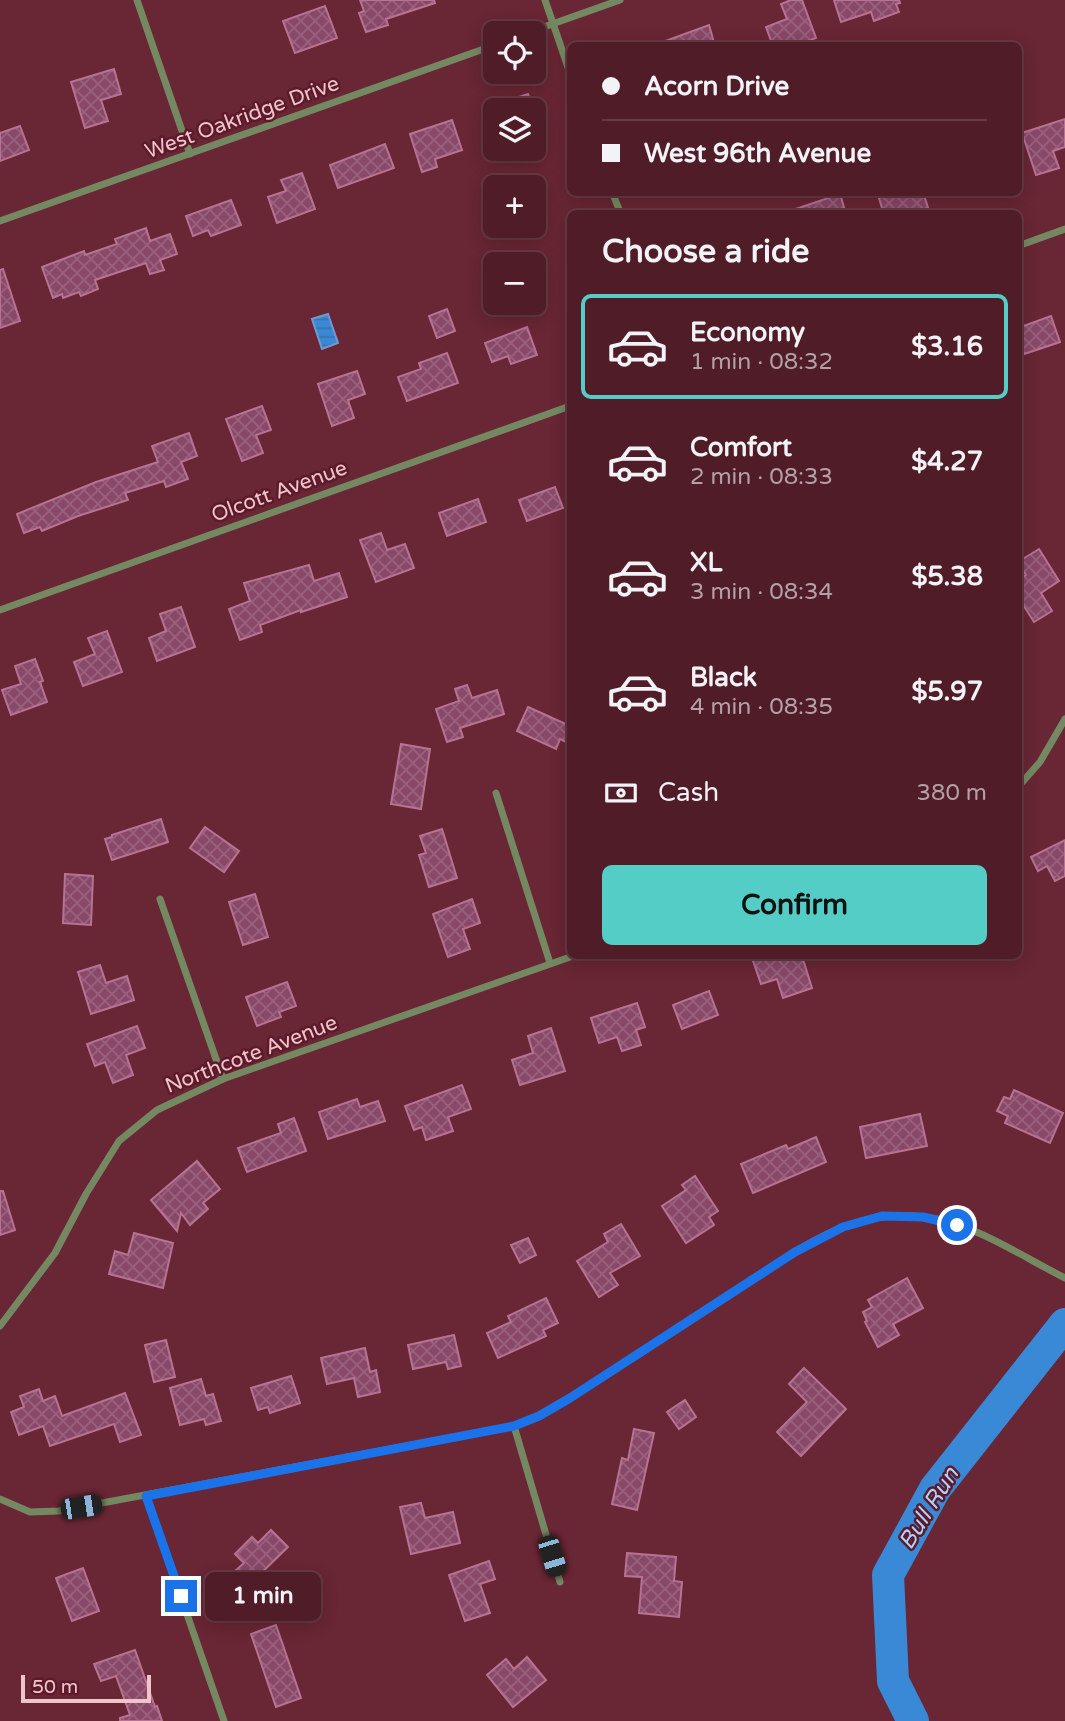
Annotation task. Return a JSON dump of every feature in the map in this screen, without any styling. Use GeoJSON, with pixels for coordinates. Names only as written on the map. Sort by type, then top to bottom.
{"type":"FeatureCollection","features":[{"type":"Feature","properties":{"kind":"street"},"geometry":{"type":"LineString","coordinates":[[136,0],[190,154]]}},
{"type":"Feature","properties":{"kind":"street"},"geometry":{"type":"LineString","coordinates":[[545,0],[567,64]]}},
{"type":"Feature","properties":{"kind":"street"},"geometry":{"type":"LineString","coordinates":[[546,26],[620,0]]}},
{"type":"Feature","properties":{"kind":"street","name":"West Oakridge Drive"},"geometry":{"type":"LineString","coordinates":[[0,221],[483,49]]}},
{"type":"Feature","properties":{"kind":"street"},"geometry":{"type":"LineString","coordinates":[[1022,245],[1065,229]]}},
{"type":"Feature","properties":{"kind":"street","name":"Olcott Avenue"},"geometry":{"type":"LineString","coordinates":[[0,610],[567,407]]}},
{"type":"Feature","properties":{"kind":"street"},"geometry":{"type":"LineString","coordinates":[[1022,783],[1041,762],[1065,719]]}},
{"type":"Feature","properties":{"kind":"street"},"geometry":{"type":"LineString","coordinates":[[496,793],[550,963]]}},
{"type":"Feature","properties":{"kind":"street"},"geometry":{"type":"LineString","coordinates":[[160,899],[223,1079]]}},
{"type":"Feature","properties":{"kind":"street","name":"Northcote Avenue"},"geometry":{"type":"LineString","coordinates":[[0,1326],[55,1253],[86,1194],[119,1141],[157,1111],[223,1079],[567,958]]}},
{"type":"Feature","properties":{"kind":"street"},"geometry":{"type":"LineString","coordinates":[[3,1501],[30,1512],[44,1513],[514,1426],[539,1416],[570,1398],[795,1252],[862,1220],[904,1216],[940,1220],[978,1233],[1065,1278]]}},
{"type":"Feature","properties":{"kind":"street"},"geometry":{"type":"LineString","coordinates":[[514,1426],[560,1582]]}},
{"type":"Feature","properties":{"kind":"street"},"geometry":{"type":"LineString","coordinates":[[146,1496],[224,1721]]}},
{"type":"Feature","properties":{"kind":"water"},"geometry":{"type":"Polygon","coordinates":[[[328,314],[338,343],[322,349],[312,319],[328,314]]]}},
{"type":"Feature","properties":{"kind":"building"},"geometry":{"type":"Polygon","coordinates":[[[360,0],[434,0],[435,3],[386,19],[388,25],[366,32],[359,13],[364,11],[360,0]]]}},
{"type":"Feature","properties":{"kind":"building"},"geometry":{"type":"Polygon","coordinates":[[[802,0],[816,38],[806,42],[772,42],[766,27],[787,19],[781,4],[802,0]]]}},
{"type":"Feature","properties":{"kind":"building"},"geometry":{"type":"Polygon","coordinates":[[[834,0],[899,0],[900,3],[896,4],[899,12],[874,21],[871,12],[841,22],[834,0]]]}},
{"type":"Feature","properties":{"kind":"building"},"geometry":{"type":"Polygon","coordinates":[[[325,6],[337,38],[295,53],[283,21],[325,6]]]}},
{"type":"Feature","properties":{"kind":"building"},"geometry":{"type":"Polygon","coordinates":[[[709,25],[714,42],[663,42],[709,25]]]}},
{"type":"Feature","properties":{"kind":"building"},"geometry":{"type":"Polygon","coordinates":[[[114,69],[121,94],[101,100],[108,121],[85,128],[71,82],[114,69]]]}},
{"type":"Feature","properties":{"kind":"building"},"geometry":{"type":"Polygon","coordinates":[[[1065,119],[1065,147],[1053,151],[1059,168],[1036,175],[1022,133],[1065,119]]]}},
{"type":"Feature","properties":{"kind":"building"},"geometry":{"type":"Polygon","coordinates":[[[452,120],[462,150],[435,159],[437,167],[422,172],[410,134],[452,120]]]}},
{"type":"Feature","properties":{"kind":"building"},"geometry":{"type":"Polygon","coordinates":[[[20,126],[29,150],[0,161],[0,133],[20,126]]]}},
{"type":"Feature","properties":{"kind":"building"},"geometry":{"type":"Polygon","coordinates":[[[385,144],[394,168],[338,188],[330,165],[385,144]]]}},
{"type":"Feature","properties":{"kind":"building"},"geometry":{"type":"Polygon","coordinates":[[[302,173],[315,209],[277,223],[268,197],[286,191],[281,180],[302,173]]]}},
{"type":"Feature","properties":{"kind":"building"},"geometry":{"type":"Polygon","coordinates":[[[841,196],[845,210],[793,210],[841,196]]]}},
{"type":"Feature","properties":{"kind":"building"},"geometry":{"type":"Polygon","coordinates":[[[878,196],[924,196],[929,210],[883,210],[878,196]]]}},
{"type":"Feature","properties":{"kind":"building"},"geometry":{"type":"Polygon","coordinates":[[[231,200],[241,225],[211,236],[208,230],[193,236],[186,216],[231,200]]]}},
{"type":"Feature","properties":{"kind":"building"},"geometry":{"type":"Polygon","coordinates":[[[146,228],[150,241],[170,234],[177,254],[160,260],[164,270],[150,274],[146,263],[95,280],[98,289],[81,296],[79,292],[63,298],[62,294],[53,298],[42,267],[84,251],[85,255],[117,244],[115,239],[146,228]]]}},
{"type":"Feature","properties":{"kind":"building"},"geometry":{"type":"Polygon","coordinates":[[[3,269],[20,321],[0,328],[0,270],[3,269]]]}},
{"type":"Feature","properties":{"kind":"building"},"geometry":{"type":"Polygon","coordinates":[[[447,309],[455,331],[437,338],[429,316],[447,309]]]}},
{"type":"Feature","properties":{"kind":"building"},"geometry":{"type":"Polygon","coordinates":[[[1051,316],[1060,342],[1022,355],[1022,327],[1051,316]]]}},
{"type":"Feature","properties":{"kind":"building"},"geometry":{"type":"Polygon","coordinates":[[[527,327],[537,355],[511,364],[508,356],[492,362],[485,343],[527,327]]]}},
{"type":"Feature","properties":{"kind":"building"},"geometry":{"type":"Polygon","coordinates":[[[447,353],[458,383],[407,401],[398,377],[421,369],[419,363],[447,353]]]}},
{"type":"Feature","properties":{"kind":"building"},"geometry":{"type":"Polygon","coordinates":[[[357,371],[365,394],[348,400],[354,418],[332,426],[318,384],[357,371]]]}},
{"type":"Feature","properties":{"kind":"building"},"geometry":{"type":"Polygon","coordinates":[[[262,406],[271,430],[256,435],[263,453],[242,461],[226,419],[262,406]]]}},
{"type":"Feature","properties":{"kind":"building"},"geometry":{"type":"Polygon","coordinates":[[[189,433],[197,456],[181,462],[188,479],[166,487],[164,481],[125,493],[128,500],[42,531],[40,527],[24,533],[17,514],[96,482],[158,462],[152,446],[189,433]]]}},
{"type":"Feature","properties":{"kind":"building"},"geometry":{"type":"Polygon","coordinates":[[[555,487],[563,508],[527,521],[519,500],[555,487]]]}},
{"type":"Feature","properties":{"kind":"building"},"geometry":{"type":"Polygon","coordinates":[[[478,499],[486,522],[447,536],[439,513],[478,499]]]}},
{"type":"Feature","properties":{"kind":"building"},"geometry":{"type":"Polygon","coordinates":[[[381,533],[387,550],[405,544],[414,568],[376,582],[360,540],[381,533]]]}},
{"type":"Feature","properties":{"kind":"building"},"geometry":{"type":"Polygon","coordinates":[[[1039,549],[1059,581],[1041,593],[1052,611],[1034,622],[1022,603],[1022,578],[1026,575],[1022,568],[1022,560],[1039,549]]]}},
{"type":"Feature","properties":{"kind":"building"},"geometry":{"type":"Polygon","coordinates":[[[309,565],[314,581],[339,573],[347,597],[260,625],[262,632],[240,640],[229,609],[250,601],[244,583],[309,565]]]}},
{"type":"Feature","properties":{"kind":"building"},"geometry":{"type":"Polygon","coordinates":[[[181,607],[195,647],[157,661],[149,638],[166,631],[160,614],[181,607]]]}},
{"type":"Feature","properties":{"kind":"building"},"geometry":{"type":"Polygon","coordinates":[[[107,631],[122,672],[83,686],[74,662],[95,654],[88,638],[107,631]]]}},
{"type":"Feature","properties":{"kind":"building"},"geometry":{"type":"Polygon","coordinates":[[[35,659],[47,702],[11,715],[2,690],[21,684],[15,666],[35,659]]]}},
{"type":"Feature","properties":{"kind":"building"},"geometry":{"type":"Polygon","coordinates":[[[467,685],[472,698],[497,690],[504,714],[460,728],[463,737],[447,742],[436,709],[459,701],[455,689],[467,685]]]}},
{"type":"Feature","properties":{"kind":"building"},"geometry":{"type":"Polygon","coordinates":[[[528,707],[567,725],[567,742],[560,739],[556,749],[517,731],[528,707]]]}},
{"type":"Feature","properties":{"kind":"building"},"geometry":{"type":"Polygon","coordinates":[[[401,744],[430,749],[421,809],[391,804],[401,744]]]}},
{"type":"Feature","properties":{"kind":"building"},"geometry":{"type":"Polygon","coordinates":[[[161,819],[168,842],[112,860],[105,839],[161,819]]]}},
{"type":"Feature","properties":{"kind":"building"},"geometry":{"type":"Polygon","coordinates":[[[205,827],[239,851],[224,872],[190,848],[205,827]]]}},
{"type":"Feature","properties":{"kind":"building"},"geometry":{"type":"Polygon","coordinates":[[[442,829],[457,878],[429,887],[419,855],[426,853],[420,836],[442,829]]]}},
{"type":"Feature","properties":{"kind":"building"},"geometry":{"type":"Polygon","coordinates":[[[1065,840],[1065,876],[1055,881],[1047,866],[1038,871],[1031,857],[1065,840]]]}},
{"type":"Feature","properties":{"kind":"building"},"geometry":{"type":"Polygon","coordinates":[[[65,874],[93,876],[91,925],[63,923],[65,874]]]}},
{"type":"Feature","properties":{"kind":"building"},"geometry":{"type":"Polygon","coordinates":[[[255,894],[268,937],[243,945],[229,902],[255,894]]]}},
{"type":"Feature","properties":{"kind":"building"},"geometry":{"type":"Polygon","coordinates":[[[472,899],[480,923],[463,929],[470,949],[448,957],[433,914],[472,899]]]}},
{"type":"Feature","properties":{"kind":"building"},"geometry":{"type":"Polygon","coordinates":[[[752,959],[803,959],[812,988],[783,998],[777,979],[761,984],[752,959]]]}},
{"type":"Feature","properties":{"kind":"building"},"geometry":{"type":"Polygon","coordinates":[[[100,965],[106,983],[127,976],[134,1000],[91,1014],[78,972],[100,965]]]}},
{"type":"Feature","properties":{"kind":"building"},"geometry":{"type":"Polygon","coordinates":[[[287,982],[296,1006],[279,1012],[281,1017],[257,1026],[246,997],[287,982]]]}},
{"type":"Feature","properties":{"kind":"building"},"geometry":{"type":"Polygon","coordinates":[[[709,991],[718,1015],[682,1029],[673,1005],[709,991]]]}},
{"type":"Feature","properties":{"kind":"building"},"geometry":{"type":"Polygon","coordinates":[[[637,1003],[645,1027],[636,1030],[641,1045],[622,1051],[617,1037],[599,1043],[591,1018],[637,1003]]]}},
{"type":"Feature","properties":{"kind":"building"},"geometry":{"type":"Polygon","coordinates":[[[137,1026],[145,1048],[126,1055],[133,1075],[113,1083],[105,1062],[95,1066],[87,1044],[137,1026]]]}},
{"type":"Feature","properties":{"kind":"building"},"geometry":{"type":"Polygon","coordinates":[[[551,1028],[565,1071],[520,1085],[512,1060],[533,1053],[528,1036],[551,1028]]]}},
{"type":"Feature","properties":{"kind":"building"},"geometry":{"type":"Polygon","coordinates":[[[462,1085],[471,1109],[448,1117],[453,1131],[426,1140],[422,1127],[414,1130],[405,1106],[462,1085]]]}},
{"type":"Feature","properties":{"kind":"building"},"geometry":{"type":"Polygon","coordinates":[[[1014,1090],[1063,1113],[1050,1143],[1005,1123],[1008,1116],[997,1111],[1004,1097],[1010,1099],[1014,1090]]]}},
{"type":"Feature","properties":{"kind":"building"},"geometry":{"type":"Polygon","coordinates":[[[357,1099],[360,1107],[378,1101],[385,1121],[328,1139],[319,1112],[357,1099]]]}},
{"type":"Feature","properties":{"kind":"building"},"geometry":{"type":"Polygon","coordinates":[[[920,1114],[927,1146],[866,1158],[860,1127],[920,1114]]]}},
{"type":"Feature","properties":{"kind":"building"},"geometry":{"type":"Polygon","coordinates":[[[294,1118],[306,1151],[247,1172],[238,1148],[281,1133],[278,1124],[294,1118]]]}},
{"type":"Feature","properties":{"kind":"building"},"geometry":{"type":"Polygon","coordinates":[[[816,1137],[826,1162],[753,1193],[741,1164],[786,1145],[788,1149],[816,1137]]]}},
{"type":"Feature","properties":{"kind":"building"},"geometry":{"type":"Polygon","coordinates":[[[197,1161],[220,1189],[203,1203],[208,1209],[190,1225],[181,1213],[177,1231],[151,1200],[197,1161]]]}},
{"type":"Feature","properties":{"kind":"building"},"geometry":{"type":"Polygon","coordinates":[[[695,1176],[718,1211],[709,1217],[714,1225],[686,1243],[662,1206],[686,1190],[682,1185],[695,1176]]]}},
{"type":"Feature","properties":{"kind":"building"},"geometry":{"type":"Polygon","coordinates":[[[0,1191],[3,1191],[15,1230],[0,1235],[0,1191]]]}},
{"type":"Feature","properties":{"kind":"building"},"geometry":{"type":"Polygon","coordinates":[[[621,1224],[640,1256],[610,1273],[618,1285],[599,1297],[577,1261],[608,1242],[604,1234],[621,1224]]]}},
{"type":"Feature","properties":{"kind":"building"},"geometry":{"type":"Polygon","coordinates":[[[134,1233],[173,1243],[163,1288],[109,1274],[115,1251],[128,1255],[134,1233]]]}},
{"type":"Feature","properties":{"kind":"building"},"geometry":{"type":"Polygon","coordinates":[[[528,1238],[536,1255],[520,1263],[511,1245],[528,1238]]]}},
{"type":"Feature","properties":{"kind":"building"},"geometry":{"type":"Polygon","coordinates":[[[907,1278],[923,1308],[893,1324],[899,1335],[878,1347],[865,1322],[867,1321],[863,1312],[872,1307],[868,1300],[907,1278]]]}},
{"type":"Feature","properties":{"kind":"building"},"geometry":{"type":"Polygon","coordinates":[[[546,1298],[558,1323],[543,1330],[546,1336],[498,1358],[487,1333],[511,1322],[508,1316],[546,1298]]]}},
{"type":"Feature","properties":{"kind":"building"},"geometry":{"type":"Polygon","coordinates":[[[454,1335],[461,1366],[448,1369],[446,1362],[413,1369],[408,1345],[454,1335]]]}},
{"type":"Feature","properties":{"kind":"building"},"geometry":{"type":"Polygon","coordinates":[[[166,1340],[175,1377],[154,1382],[145,1345],[166,1340]]]}},
{"type":"Feature","properties":{"kind":"building"},"geometry":{"type":"Polygon","coordinates":[[[365,1348],[370,1372],[376,1370],[380,1392],[358,1397],[354,1378],[327,1384],[321,1358],[365,1348]]]}},
{"type":"Feature","properties":{"kind":"building"},"geometry":{"type":"Polygon","coordinates":[[[804,1368],[846,1409],[801,1456],[777,1432],[807,1402],[789,1384],[804,1368]]]}},
{"type":"Feature","properties":{"kind":"building"},"geometry":{"type":"Polygon","coordinates":[[[291,1376],[300,1403],[270,1413],[268,1407],[258,1410],[251,1388],[291,1376]]]}},
{"type":"Feature","properties":{"kind":"building"},"geometry":{"type":"Polygon","coordinates":[[[201,1379],[206,1396],[213,1394],[221,1421],[206,1425],[204,1419],[180,1425],[170,1388],[201,1379]]]}},
{"type":"Feature","properties":{"kind":"building"},"geometry":{"type":"Polygon","coordinates":[[[39,1389],[43,1401],[55,1396],[62,1416],[125,1393],[141,1435],[120,1442],[114,1424],[50,1446],[43,1426],[19,1435],[11,1412],[24,1407],[20,1396],[39,1389]]]}},
{"type":"Feature","properties":{"kind":"building"},"geometry":{"type":"Polygon","coordinates":[[[685,1400],[696,1417],[679,1429],[667,1412],[685,1400]]]}},
{"type":"Feature","properties":{"kind":"building"},"geometry":{"type":"Polygon","coordinates":[[[634,1429],[654,1433],[637,1510],[612,1504],[622,1458],[628,1460],[634,1429]]]}},
{"type":"Feature","properties":{"kind":"building"},"geometry":{"type":"Polygon","coordinates":[[[421,1503],[425,1518],[453,1512],[460,1543],[411,1554],[400,1507],[421,1503]]]}},
{"type":"Feature","properties":{"kind":"building"},"geometry":{"type":"Polygon","coordinates":[[[271,1530],[288,1547],[249,1585],[235,1571],[244,1563],[235,1554],[252,1537],[258,1543],[271,1530]]]}},
{"type":"Feature","properties":{"kind":"building"},"geometry":{"type":"Polygon","coordinates":[[[627,1553],[676,1557],[674,1581],[682,1582],[679,1617],[639,1613],[642,1577],[625,1576],[627,1553]]]}},
{"type":"Feature","properties":{"kind":"building"},"geometry":{"type":"Polygon","coordinates":[[[489,1561],[495,1579],[480,1584],[490,1613],[465,1621],[449,1575],[489,1561]]]}},
{"type":"Feature","properties":{"kind":"building"},"geometry":{"type":"Polygon","coordinates":[[[83,1568],[99,1611],[72,1621],[56,1578],[83,1568]]]}},
{"type":"Feature","properties":{"kind":"building"},"geometry":{"type":"Polygon","coordinates":[[[276,1625],[301,1698],[276,1707],[251,1634],[276,1625]]]}},
{"type":"Feature","properties":{"kind":"building"},"geometry":{"type":"Polygon","coordinates":[[[135,1650],[162,1721],[120,1721],[120,1718],[130,1715],[116,1676],[101,1681],[94,1664],[135,1650]]]}},
{"type":"Feature","properties":{"kind":"building"},"geometry":{"type":"Polygon","coordinates":[[[527,1657],[546,1680],[513,1707],[487,1675],[506,1659],[514,1669],[527,1657]]]}},
{"type":"Feature","properties":{"kind":"waterway","name":"Bull Run"},"geometry":{"type":"LineString","coordinates":[[913,1721],[893,1681],[888,1575],[935,1489],[1065,1324]]}},
{"type":"Feature","properties":{"kind":"route"},"geometry":{"type":"LineString","coordinates":[[181,1596],[146,1496],[514,1426],[539,1416],[570,1398],[795,1252],[843,1227],[882,1216],[923,1217],[957,1225]]}}]}
